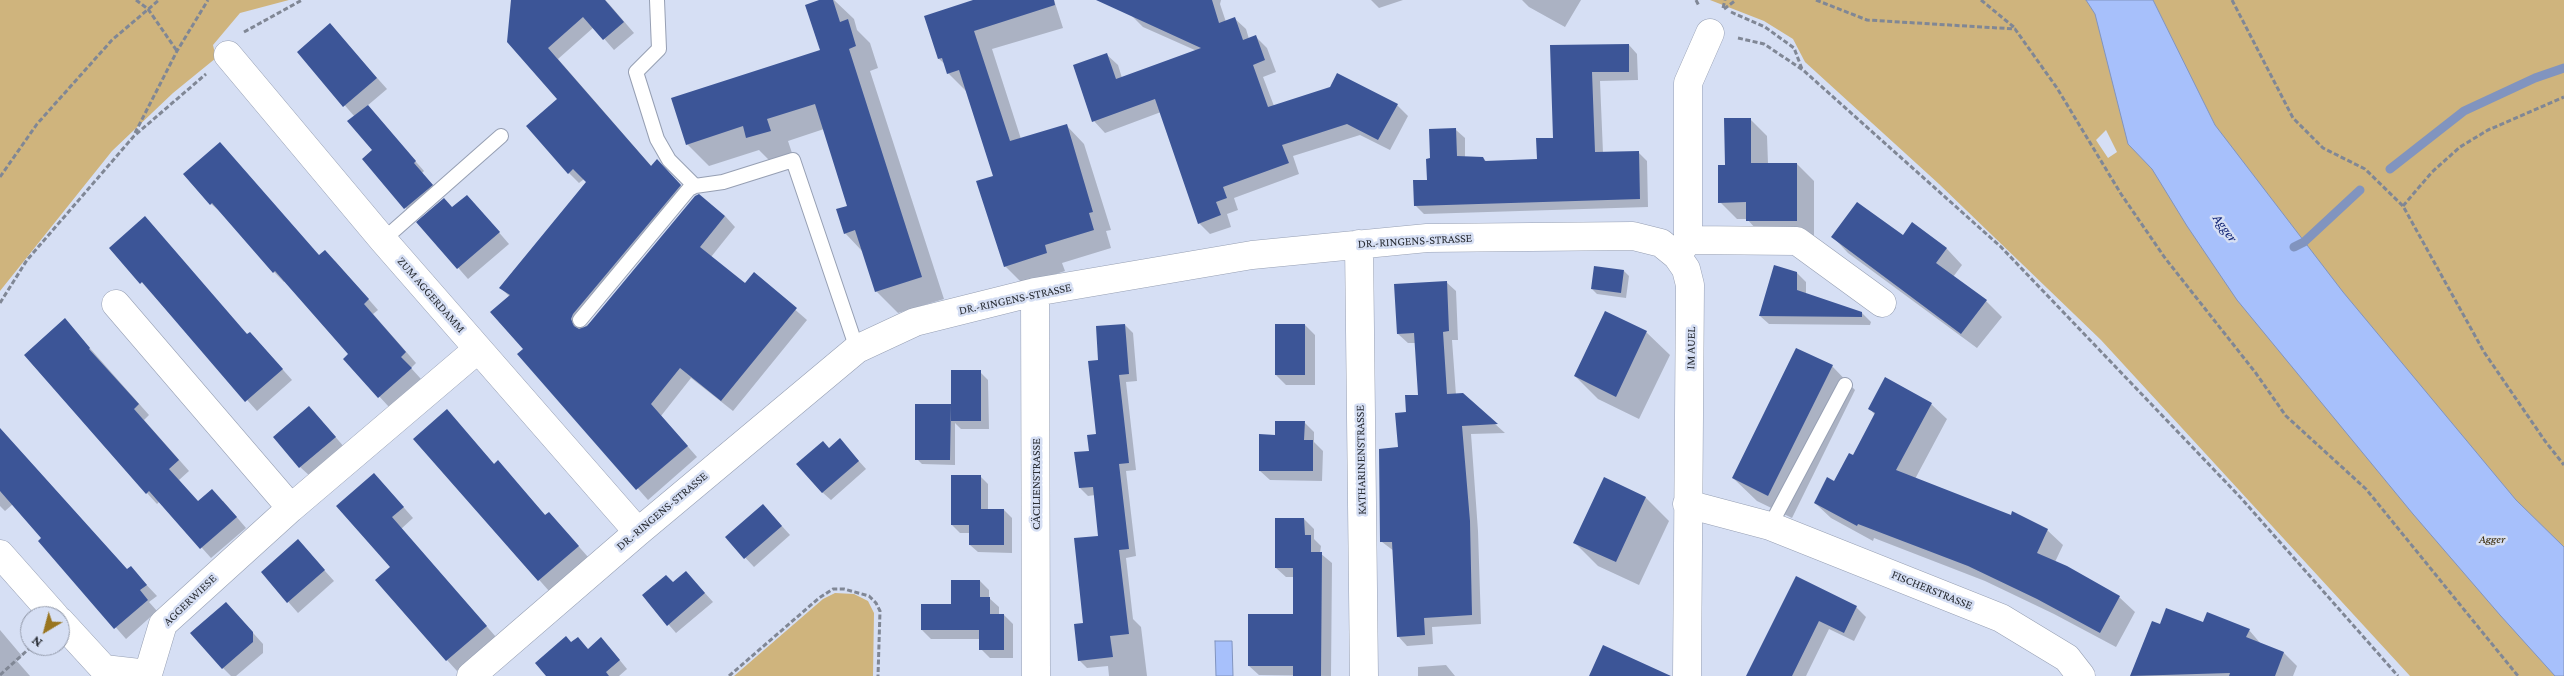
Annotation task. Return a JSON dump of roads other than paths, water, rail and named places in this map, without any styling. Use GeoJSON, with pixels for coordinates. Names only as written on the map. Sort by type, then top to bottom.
{"type":"FeatureCollection","features":[{"type":"Feature","properties":{"kind":"street","name":"IM AUEL"},"geometry":{"type":"LineString","coordinates":[[1686,676],[1690,285],[1682,248],[1688,83],[1710,33]]}},
{"type":"Feature","properties":{"kind":"street","name":"ZUM AGGERDAMM"},"geometry":{"type":"LineString","coordinates":[[228,55],[383,240],[638,532]]}},
{"type":"Feature","properties":{"kind":"street","name":"DR.-RINGENS-STRASSE"},"geometry":{"type":"LineString","coordinates":[[471,676],[638,532],[857,348],[915,322],[1035,292],[1252,255],[1359,244],[1427,238],[1633,236],[1682,248]]}},
{"type":"Feature","properties":{"kind":"street"},"geometry":{"type":"LineString","coordinates":[[1682,248],[1797,241],[1882,302]]}},
{"type":"Feature","properties":{"kind":"street","name":"KATHARINENSTRASSE"},"geometry":{"type":"LineString","coordinates":[[1359,244],[1364,676]]}},
{"type":"Feature","properties":{"kind":"street","name":"CÄCILIENSTRASSE"},"geometry":{"type":"LineString","coordinates":[[1035,292],[1036,676]]}},
{"type":"Feature","properties":{"kind":"street"},"geometry":{"type":"LineString","coordinates":[[116,304],[291,508]]}},
{"type":"Feature","properties":{"kind":"street","name":"AGGERWIESE"},"geometry":{"type":"LineString","coordinates":[[70,632],[104,669],[148,674],[163,624],[291,508],[478,349]]}},
{"type":"Feature","properties":{"kind":"street","name":"FISCHERSTRASSE"},"geometry":{"type":"LineString","coordinates":[[1687,504],[1770,526],[2001,618],[2067,658],[2081,676]]}},
{"type":"Feature","properties":{"kind":"street"},"geometry":{"type":"LineString","coordinates":[[0,554],[46,606]]}},
{"type":"Feature","properties":{"kind":"lane"},"geometry":{"type":"LineString","coordinates":[[657,0],[659,49],[636,72],[657,140],[669,160],[695,186]]}},
{"type":"Feature","properties":{"kind":"lane"},"geometry":{"type":"LineString","coordinates":[[383,240],[501,136]]}},
{"type":"Feature","properties":{"kind":"lane"},"geometry":{"type":"LineString","coordinates":[[580,320],[683,194],[695,186],[723,182],[793,160],[857,348]]}},
{"type":"Feature","properties":{"kind":"lane"},"geometry":{"type":"LineString","coordinates":[[1770,526],[1845,385]]}},
{"type":"Feature","properties":{"kind":"water","name":"Agger"},"geometry":{"type":"Polygon","coordinates":[[[2086,0],[2153,0],[2215,125],[2343,292],[2516,500],[2564,547],[2564,676],[2555,676],[2500,615],[2413,514],[2237,300],[2187,226],[2152,169],[2128,144],[2095,14],[2086,0]]]}},
{"type":"Feature","properties":{"kind":"water"},"geometry":{"type":"Polygon","coordinates":[[[1215,641],[1232,641],[1233,676],[1216,676],[1215,641]]]}},
{"type":"Feature","properties":{"kind":"waterway"},"geometry":{"type":"LineString","coordinates":[[2390,169],[2464,111],[2535,78],[2564,68]]}},
{"type":"Feature","properties":{"kind":"waterway"},"geometry":{"type":"LineString","coordinates":[[2294,247],[2304,242],[2360,190]]}}]}
